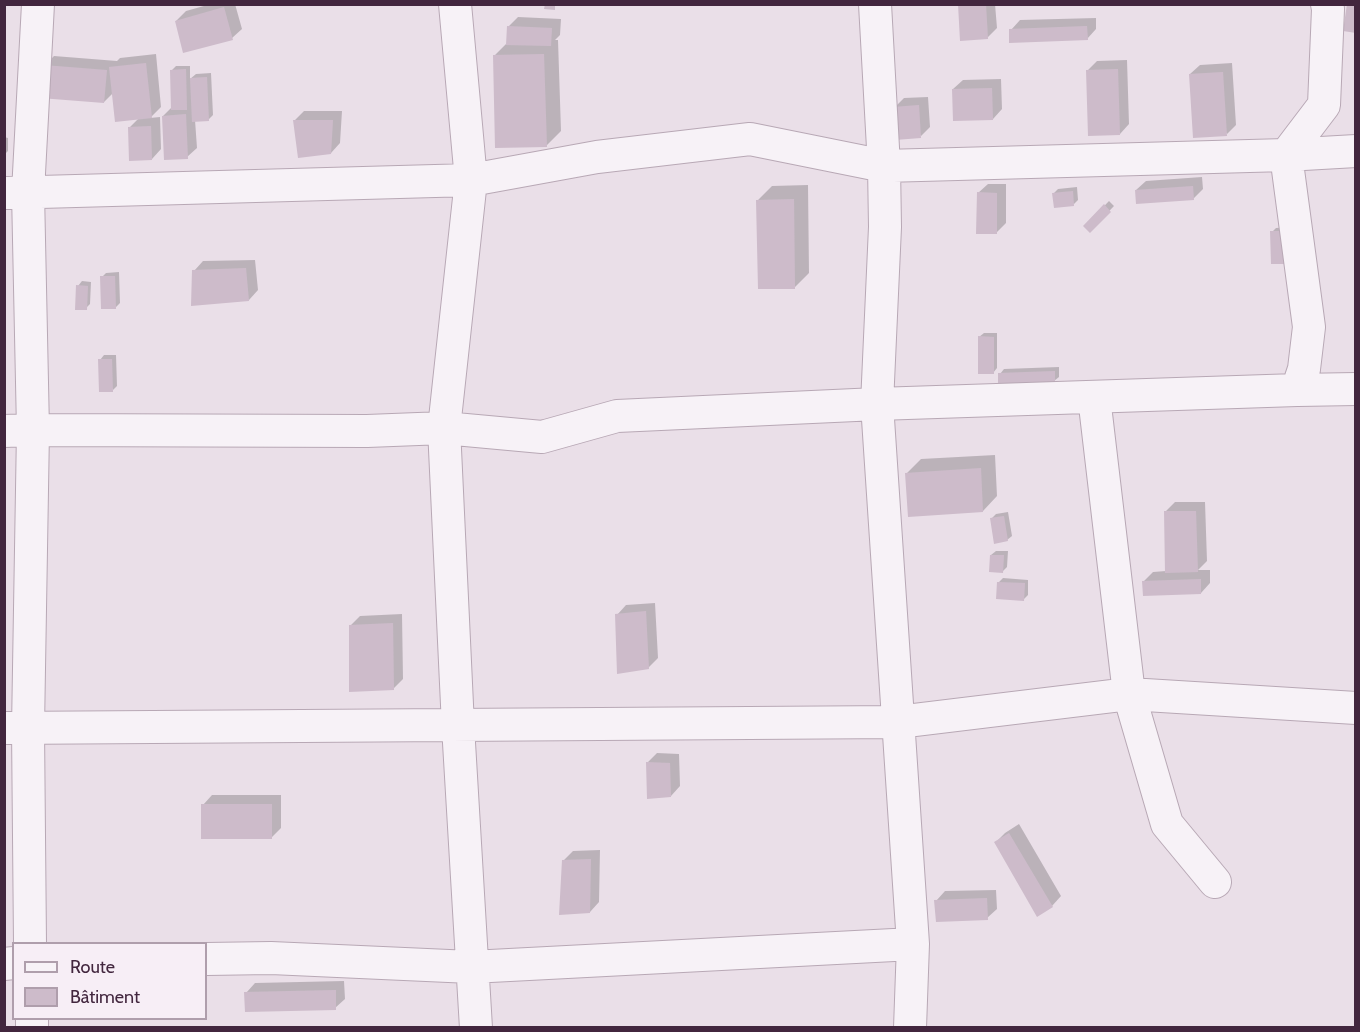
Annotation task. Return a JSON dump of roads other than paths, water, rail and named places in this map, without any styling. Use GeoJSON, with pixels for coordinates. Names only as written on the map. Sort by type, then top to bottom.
{"type":"FeatureCollection","features":[{"type":"Feature","properties":{"kind":"street"},"geometry":{"type":"LineString","coordinates":[[30,942],[16,728],[19,431],[16,193],[38,4]]}},
{"type":"Feature","properties":{"kind":"street"},"geometry":{"type":"LineString","coordinates":[[455,4],[471,180],[444,428],[458,726],[476,1028]]}},
{"type":"Feature","properties":{"kind":"street"},"geometry":{"type":"LineString","coordinates":[[874,4],[884,165],[885,227],[877,404],[913,944],[910,1028]]}},
{"type":"Feature","properties":{"kind":"street"},"geometry":{"type":"LineString","coordinates":[[1297,390],[1304,369],[1309,327],[1286,154],[1324,105],[1327,4]]}},
{"type":"Feature","properties":{"kind":"street"},"geometry":{"type":"LineString","coordinates":[[16,193],[471,180],[597,157],[750,139],[884,165],[1356,151]]}},
{"type":"Feature","properties":{"kind":"street"},"geometry":{"type":"LineString","coordinates":[[19,431],[367,431],[444,428],[542,437],[617,416],[877,404],[1356,389]]}},
{"type":"Feature","properties":{"kind":"street"},"geometry":{"type":"LineString","coordinates":[[1094,397],[1129,694],[1167,824],[1215,882]]}},
{"type":"Feature","properties":{"kind":"street"},"geometry":{"type":"LineString","coordinates":[[16,728],[898,723],[1129,694],[1356,708]]}},
{"type":"Feature","properties":{"kind":"street"},"geometry":{"type":"LineString","coordinates":[[207,959],[271,958],[471,967],[913,944]]}}]}
